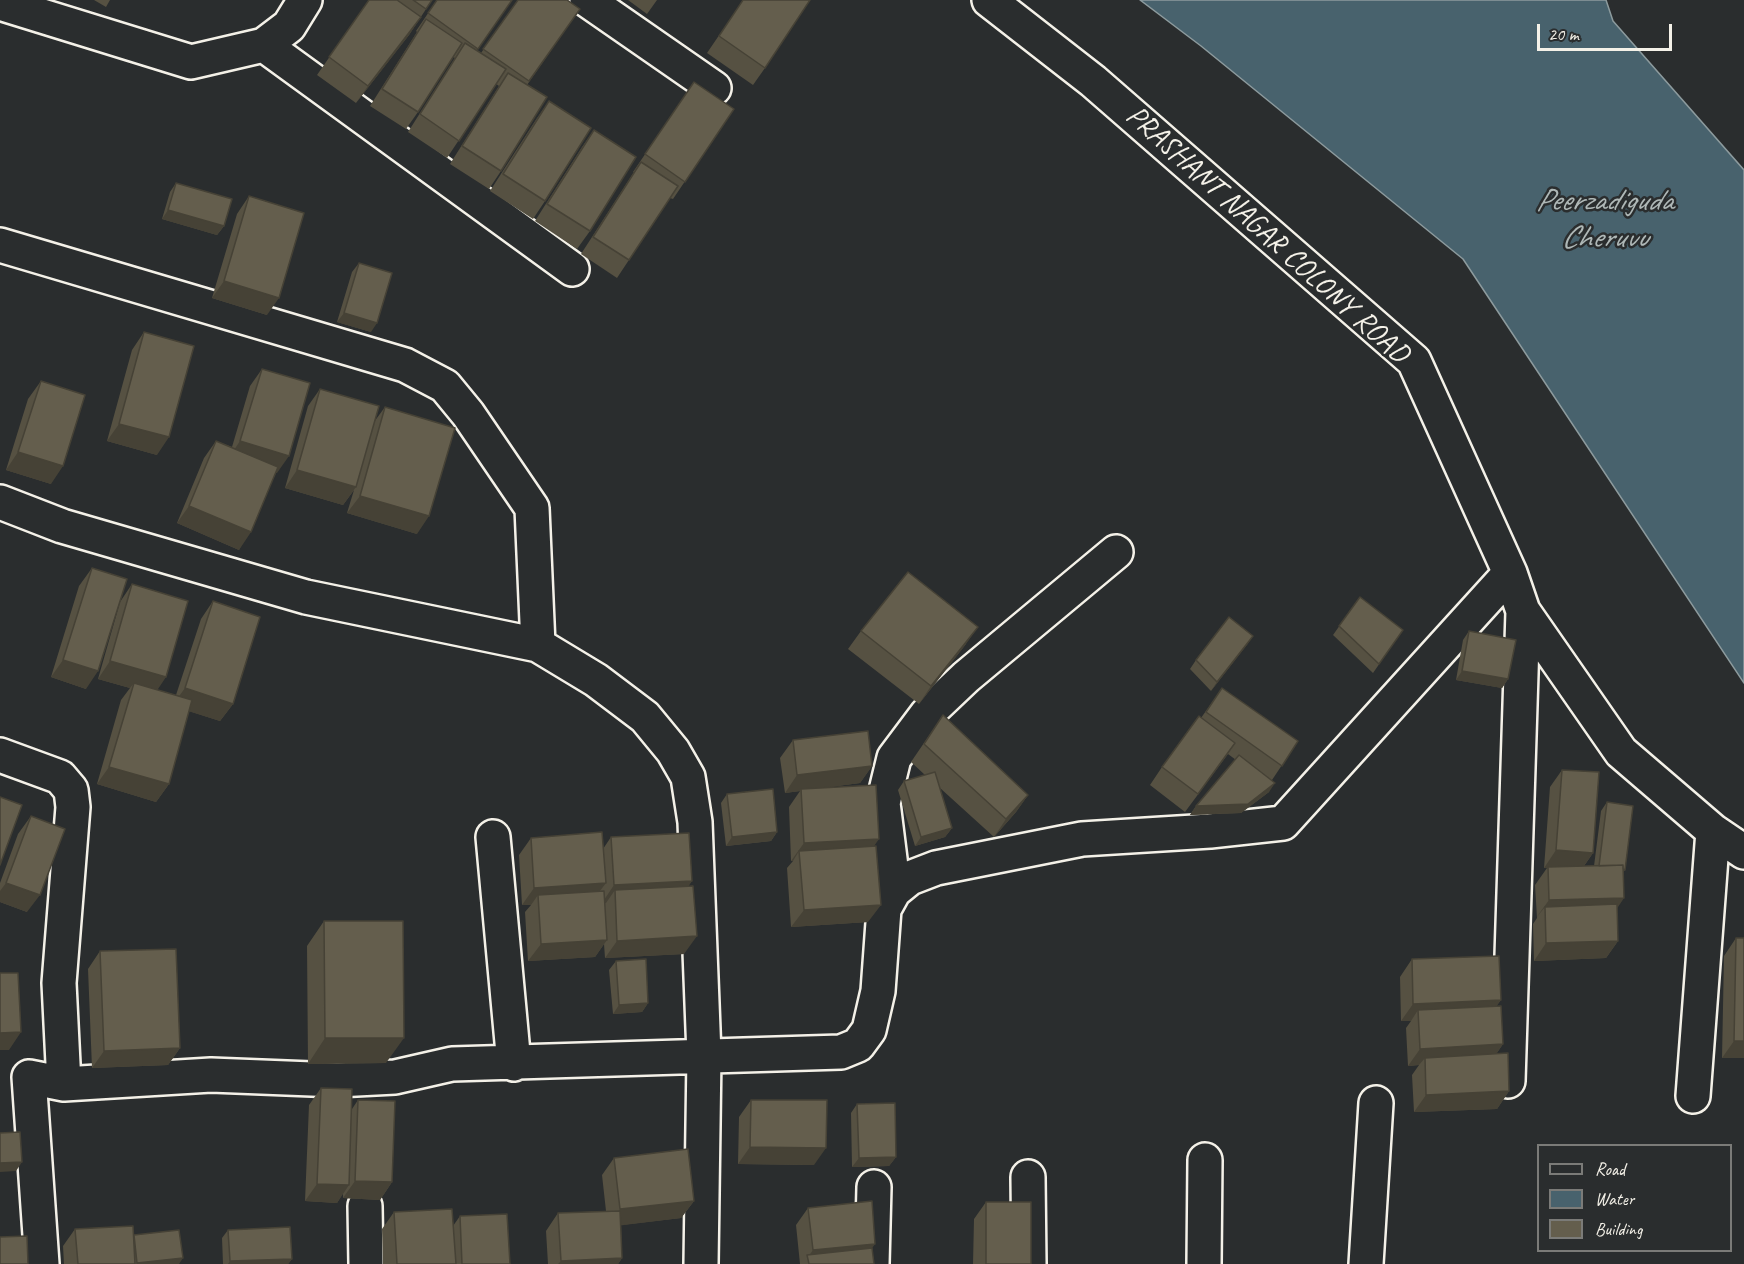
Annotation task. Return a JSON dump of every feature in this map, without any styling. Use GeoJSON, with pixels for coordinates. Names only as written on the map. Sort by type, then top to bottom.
{"type":"FeatureCollection","features":[{"type":"Feature","properties":{"kind":"street"},"geometry":{"type":"LineString","coordinates":[[0,3],[191,62],[264,45],[289,26],[305,0]]}},
{"type":"Feature","properties":{"kind":"street"},"geometry":{"type":"LineString","coordinates":[[587,0],[714,88]]}},
{"type":"Feature","properties":{"kind":"street","name":"PRASHANT NAGAR COLONY ROAD"},"geometry":{"type":"LineString","coordinates":[[989,0],[1093,81],[1414,361],[1510,573],[1523,611],[1621,752],[1713,831],[1744,852]]}},
{"type":"Feature","properties":{"kind":"street"},"geometry":{"type":"LineString","coordinates":[[264,45],[572,269]]}},
{"type":"Feature","properties":{"kind":"street"},"geometry":{"type":"LineString","coordinates":[[0,245],[405,365],[445,386],[468,414],[532,508],[538,645]]}},
{"type":"Feature","properties":{"kind":"street"},"geometry":{"type":"LineString","coordinates":[[0,502],[62,526],[306,597],[538,645],[597,680],[645,717],[673,751],[688,777],[695,822],[704,1055],[701,1264]]}},
{"type":"Feature","properties":{"kind":"street"},"geometry":{"type":"LineString","coordinates":[[894,891],[883,803],[894,758],[927,714],[966,677],[1116,552]]}},
{"type":"Feature","properties":{"kind":"street"},"geometry":{"type":"LineString","coordinates":[[42,1264],[29,1077],[64,1084],[211,1075],[337,1080],[395,1077],[452,1064],[514,1064],[704,1055],[841,1052],[858,1044],[869,1030],[878,991],[884,909],[894,891],[910,878],[936,868],[1082,839],[1210,831],[1282,823],[1510,573]]}},
{"type":"Feature","properties":{"kind":"street"},"geometry":{"type":"LineString","coordinates":[[1508,1081],[1523,611]]}},
{"type":"Feature","properties":{"kind":"street"},"geometry":{"type":"LineString","coordinates":[[0,754],[60,777],[71,790],[73,807],[59,983],[64,1084]]}},
{"type":"Feature","properties":{"kind":"street"},"geometry":{"type":"LineString","coordinates":[[1693,1096],[1713,831]]}},
{"type":"Feature","properties":{"kind":"street"},"geometry":{"type":"LineString","coordinates":[[493,837],[514,1064]]}},
{"type":"Feature","properties":{"kind":"street"},"geometry":{"type":"LineString","coordinates":[[1366,1264],[1376,1103]]}},
{"type":"Feature","properties":{"kind":"street"},"geometry":{"type":"LineString","coordinates":[[1204,1264],[1205,1160]]}},
{"type":"Feature","properties":{"kind":"street"},"geometry":{"type":"LineString","coordinates":[[1028,1177],[1029,1264]]}},
{"type":"Feature","properties":{"kind":"street"},"geometry":{"type":"LineString","coordinates":[[872,1264],[874,1187]]}},
{"type":"Feature","properties":{"kind":"street"},"geometry":{"type":"LineString","coordinates":[[365,1206],[366,1264]]}},
{"type":"Feature","properties":{"kind":"water","name":"Peerzadiguda Cheruvu"},"geometry":{"type":"Polygon","coordinates":[[[1140,0],[1606,0],[1613,21],[1744,170],[1744,683],[1463,259],[1201,46],[1140,0]]]}},
{"type":"Feature","properties":{"kind":"building"},"geometry":{"type":"Polygon","coordinates":[[[369,0],[397,0],[421,17],[368,86],[329,57],[369,0]]]}},
{"type":"Feature","properties":{"kind":"building"},"geometry":{"type":"Polygon","coordinates":[[[413,0],[432,0],[426,9],[413,0]]]}},
{"type":"Feature","properties":{"kind":"building"},"geometry":{"type":"Polygon","coordinates":[[[437,0],[512,0],[478,49],[428,13],[437,0]]]}},
{"type":"Feature","properties":{"kind":"building"},"geometry":{"type":"Polygon","coordinates":[[[518,0],[567,0],[580,9],[529,81],[483,49],[518,0]]]}},
{"type":"Feature","properties":{"kind":"building"},"geometry":{"type":"Polygon","coordinates":[[[743,0],[810,0],[765,68],[719,36],[743,0]]]}},
{"type":"Feature","properties":{"kind":"building"},"geometry":{"type":"Polygon","coordinates":[[[426,19],[462,43],[418,112],[382,89],[426,19]]]}},
{"type":"Feature","properties":{"kind":"building"},"geometry":{"type":"Polygon","coordinates":[[[465,43],[506,69],[459,141],[420,114],[465,43]]]}},
{"type":"Feature","properties":{"kind":"building"},"geometry":{"type":"Polygon","coordinates":[[[508,73],[547,97],[501,171],[462,146],[508,73]]]}},
{"type":"Feature","properties":{"kind":"building"},"geometry":{"type":"Polygon","coordinates":[[[694,82],[734,109],[685,182],[645,154],[694,82]]]}},
{"type":"Feature","properties":{"kind":"building"},"geometry":{"type":"Polygon","coordinates":[[[549,101],[591,128],[545,201],[503,174],[549,101]]]}},
{"type":"Feature","properties":{"kind":"building"},"geometry":{"type":"Polygon","coordinates":[[[594,130],[636,157],[590,231],[547,204],[594,130]]]}},
{"type":"Feature","properties":{"kind":"building"},"geometry":{"type":"Polygon","coordinates":[[[641,162],[678,186],[629,260],[593,237],[641,162]]]}},
{"type":"Feature","properties":{"kind":"building"},"geometry":{"type":"Polygon","coordinates":[[[176,183],[232,199],[224,226],[168,210],[176,183]]]}},
{"type":"Feature","properties":{"kind":"building"},"geometry":{"type":"Polygon","coordinates":[[[249,196],[304,213],[279,298],[224,281],[249,196]]]}},
{"type":"Feature","properties":{"kind":"building"},"geometry":{"type":"Polygon","coordinates":[[[359,263],[392,273],[377,323],[344,313],[359,263]]]}},
{"type":"Feature","properties":{"kind":"building"},"geometry":{"type":"Polygon","coordinates":[[[144,332],[194,346],[169,437],[119,424],[144,332]]]}},
{"type":"Feature","properties":{"kind":"building"},"geometry":{"type":"Polygon","coordinates":[[[262,369],[310,383],[289,456],[240,441],[262,369]]]}},
{"type":"Feature","properties":{"kind":"building"},"geometry":{"type":"Polygon","coordinates":[[[41,381],[85,395],[63,466],[18,452],[41,381]]]}},
{"type":"Feature","properties":{"kind":"building"},"geometry":{"type":"Polygon","coordinates":[[[320,389],[379,406],[356,487],[297,470],[320,389]]]}},
{"type":"Feature","properties":{"kind":"building"},"geometry":{"type":"Polygon","coordinates":[[[385,407],[455,428],[429,516],[360,496],[385,407]]]}},
{"type":"Feature","properties":{"kind":"building"},"geometry":{"type":"Polygon","coordinates":[[[216,441],[278,467],[251,532],[189,506],[216,441]]]}},
{"type":"Feature","properties":{"kind":"building"},"geometry":{"type":"Polygon","coordinates":[[[92,568],[127,579],[98,671],[63,660],[92,568]]]}},
{"type":"Feature","properties":{"kind":"building"},"geometry":{"type":"Polygon","coordinates":[[[908,572],[978,627],[931,686],[861,631],[908,572]]]}},
{"type":"Feature","properties":{"kind":"building"},"geometry":{"type":"Polygon","coordinates":[[[132,584],[188,601],[166,677],[110,661],[132,584]]]}},
{"type":"Feature","properties":{"kind":"building"},"geometry":{"type":"Polygon","coordinates":[[[1360,597],[1403,630],[1379,664],[1339,626],[1360,597]]]}},
{"type":"Feature","properties":{"kind":"building"},"geometry":{"type":"Polygon","coordinates":[[[213,601],[260,617],[233,704],[185,688],[213,601]]]}},
{"type":"Feature","properties":{"kind":"building"},"geometry":{"type":"Polygon","coordinates":[[[1229,617],[1253,636],[1217,682],[1196,660],[1229,617]]]}},
{"type":"Feature","properties":{"kind":"building"},"geometry":{"type":"Polygon","coordinates":[[[1469,631],[1516,640],[1508,679],[1462,671],[1469,631]]]}},
{"type":"Feature","properties":{"kind":"building"},"geometry":{"type":"Polygon","coordinates":[[[134,683],[192,700],[169,784],[109,767],[134,683]]]}},
{"type":"Feature","properties":{"kind":"building"},"geometry":{"type":"Polygon","coordinates":[[[1222,688],[1298,741],[1282,766],[1206,712],[1222,688]]]}},
{"type":"Feature","properties":{"kind":"building"},"geometry":{"type":"Polygon","coordinates":[[[943,715],[1028,795],[1006,819],[924,744],[943,715]]]}},
{"type":"Feature","properties":{"kind":"building"},"geometry":{"type":"Polygon","coordinates":[[[1199,716],[1235,743],[1198,794],[1162,767],[1199,716]]]}},
{"type":"Feature","properties":{"kind":"building"},"geometry":{"type":"Polygon","coordinates":[[[868,731],[872,766],[797,775],[793,740],[868,731]]]}},
{"type":"Feature","properties":{"kind":"building"},"geometry":{"type":"Polygon","coordinates":[[[1239,755],[1275,783],[1248,804],[1196,806],[1239,755]]]}},
{"type":"Feature","properties":{"kind":"building"},"geometry":{"type":"Polygon","coordinates":[[[1562,770],[1599,772],[1593,853],[1556,850],[1562,770]]]}},
{"type":"Feature","properties":{"kind":"building"},"geometry":{"type":"Polygon","coordinates":[[[935,772],[952,828],[921,837],[904,781],[935,772]]]}},
{"type":"Feature","properties":{"kind":"building"},"geometry":{"type":"Polygon","coordinates":[[[876,785],[879,839],[804,843],[801,789],[876,785]]]}},
{"type":"Feature","properties":{"kind":"building"},"geometry":{"type":"Polygon","coordinates":[[[773,789],[777,832],[732,837],[727,794],[773,789]]]}},
{"type":"Feature","properties":{"kind":"building"},"geometry":{"type":"Polygon","coordinates":[[[0,797],[22,805],[0,865],[0,797]]]}},
{"type":"Feature","properties":{"kind":"building"},"geometry":{"type":"Polygon","coordinates":[[[1607,802],[1633,806],[1625,870],[1623,865],[1599,866],[1607,802]]]}},
{"type":"Feature","properties":{"kind":"building"},"geometry":{"type":"Polygon","coordinates":[[[31,816],[65,829],[40,895],[6,883],[31,816]]]}},
{"type":"Feature","properties":{"kind":"building"},"geometry":{"type":"Polygon","coordinates":[[[602,832],[606,883],[534,888],[531,838],[602,832]]]}},
{"type":"Feature","properties":{"kind":"building"},"geometry":{"type":"Polygon","coordinates":[[[689,833],[692,881],[614,885],[611,837],[689,833]]]}},
{"type":"Feature","properties":{"kind":"building"},"geometry":{"type":"Polygon","coordinates":[[[876,846],[881,905],[804,910],[799,851],[876,846]]]}},
{"type":"Feature","properties":{"kind":"building"},"geometry":{"type":"Polygon","coordinates":[[[1623,865],[1624,898],[1549,900],[1548,867],[1623,865]]]}},
{"type":"Feature","properties":{"kind":"building"},"geometry":{"type":"Polygon","coordinates":[[[693,886],[697,936],[617,941],[615,890],[693,886]]]}},
{"type":"Feature","properties":{"kind":"building"},"geometry":{"type":"Polygon","coordinates":[[[604,891],[607,940],[541,944],[538,895],[604,891]]]}},
{"type":"Feature","properties":{"kind":"building"},"geometry":{"type":"Polygon","coordinates":[[[1617,904],[1618,941],[1546,943],[1545,907],[1617,904]]]}},
{"type":"Feature","properties":{"kind":"building"},"geometry":{"type":"Polygon","coordinates":[[[324,921],[403,921],[404,1038],[325,1038],[324,921]]]}},
{"type":"Feature","properties":{"kind":"building"},"geometry":{"type":"Polygon","coordinates":[[[1736,938],[1744,938],[1744,1041],[1734,1041],[1736,938]]]}},
{"type":"Feature","properties":{"kind":"building"},"geometry":{"type":"Polygon","coordinates":[[[176,949],[180,1048],[104,1051],[100,951],[176,949]]]}},
{"type":"Feature","properties":{"kind":"building"},"geometry":{"type":"Polygon","coordinates":[[[1499,956],[1501,1000],[1413,1004],[1412,959],[1499,956]]]}},
{"type":"Feature","properties":{"kind":"building"},"geometry":{"type":"Polygon","coordinates":[[[646,959],[648,1003],[619,1005],[616,961],[646,959]]]}},
{"type":"Feature","properties":{"kind":"building"},"geometry":{"type":"Polygon","coordinates":[[[0,973],[18,973],[21,1032],[0,1033],[0,973]]]}},
{"type":"Feature","properties":{"kind":"building"},"geometry":{"type":"Polygon","coordinates":[[[1501,1006],[1503,1044],[1420,1049],[1418,1010],[1501,1006]]]}},
{"type":"Feature","properties":{"kind":"building"},"geometry":{"type":"Polygon","coordinates":[[[1508,1053],[1509,1091],[1426,1095],[1425,1058],[1508,1053]]]}},
{"type":"Feature","properties":{"kind":"building"},"geometry":{"type":"Polygon","coordinates":[[[321,1088],[352,1089],[349,1185],[317,1184],[321,1088]]]}},
{"type":"Feature","properties":{"kind":"building"},"geometry":{"type":"Polygon","coordinates":[[[358,1100],[395,1101],[392,1182],[355,1181],[358,1100]]]}},
{"type":"Feature","properties":{"kind":"building"},"geometry":{"type":"Polygon","coordinates":[[[751,1100],[827,1100],[826,1148],[750,1147],[751,1100]]]}},
{"type":"Feature","properties":{"kind":"building"},"geometry":{"type":"Polygon","coordinates":[[[895,1103],[896,1157],[859,1158],[857,1104],[895,1103]]]}},
{"type":"Feature","properties":{"kind":"building"},"geometry":{"type":"Polygon","coordinates":[[[20,1132],[22,1162],[0,1163],[0,1133],[20,1132]]]}},
{"type":"Feature","properties":{"kind":"building"},"geometry":{"type":"Polygon","coordinates":[[[688,1149],[694,1201],[620,1209],[614,1158],[688,1149]]]}},
{"type":"Feature","properties":{"kind":"building"},"geometry":{"type":"Polygon","coordinates":[[[872,1201],[875,1244],[813,1250],[808,1208],[872,1201]]]}},
{"type":"Feature","properties":{"kind":"building"},"geometry":{"type":"Polygon","coordinates":[[[986,1202],[1031,1202],[1031,1264],[986,1264],[986,1202]]]}},
{"type":"Feature","properties":{"kind":"building"},"geometry":{"type":"Polygon","coordinates":[[[452,1209],[456,1264],[397,1264],[394,1212],[452,1209]]]}},
{"type":"Feature","properties":{"kind":"building"},"geometry":{"type":"Polygon","coordinates":[[[620,1211],[622,1258],[561,1261],[558,1213],[620,1211]]]}},
{"type":"Feature","properties":{"kind":"building"},"geometry":{"type":"Polygon","coordinates":[[[507,1214],[510,1264],[462,1264],[460,1216],[507,1214]]]}},
{"type":"Feature","properties":{"kind":"building"},"geometry":{"type":"Polygon","coordinates":[[[133,1226],[135,1264],[78,1264],[75,1229],[133,1226]]]}},
{"type":"Feature","properties":{"kind":"building"},"geometry":{"type":"Polygon","coordinates":[[[290,1227],[292,1259],[230,1261],[228,1230],[290,1227]]]}},
{"type":"Feature","properties":{"kind":"building"},"geometry":{"type":"Polygon","coordinates":[[[179,1230],[183,1258],[137,1263],[134,1235],[179,1230]]]}},
{"type":"Feature","properties":{"kind":"building"},"geometry":{"type":"Polygon","coordinates":[[[27,1236],[28,1264],[0,1264],[0,1237],[27,1236]]]}},
{"type":"Feature","properties":{"kind":"building"},"geometry":{"type":"Polygon","coordinates":[[[872,1248],[874,1264],[809,1264],[807,1255],[872,1248]]]}}]}
